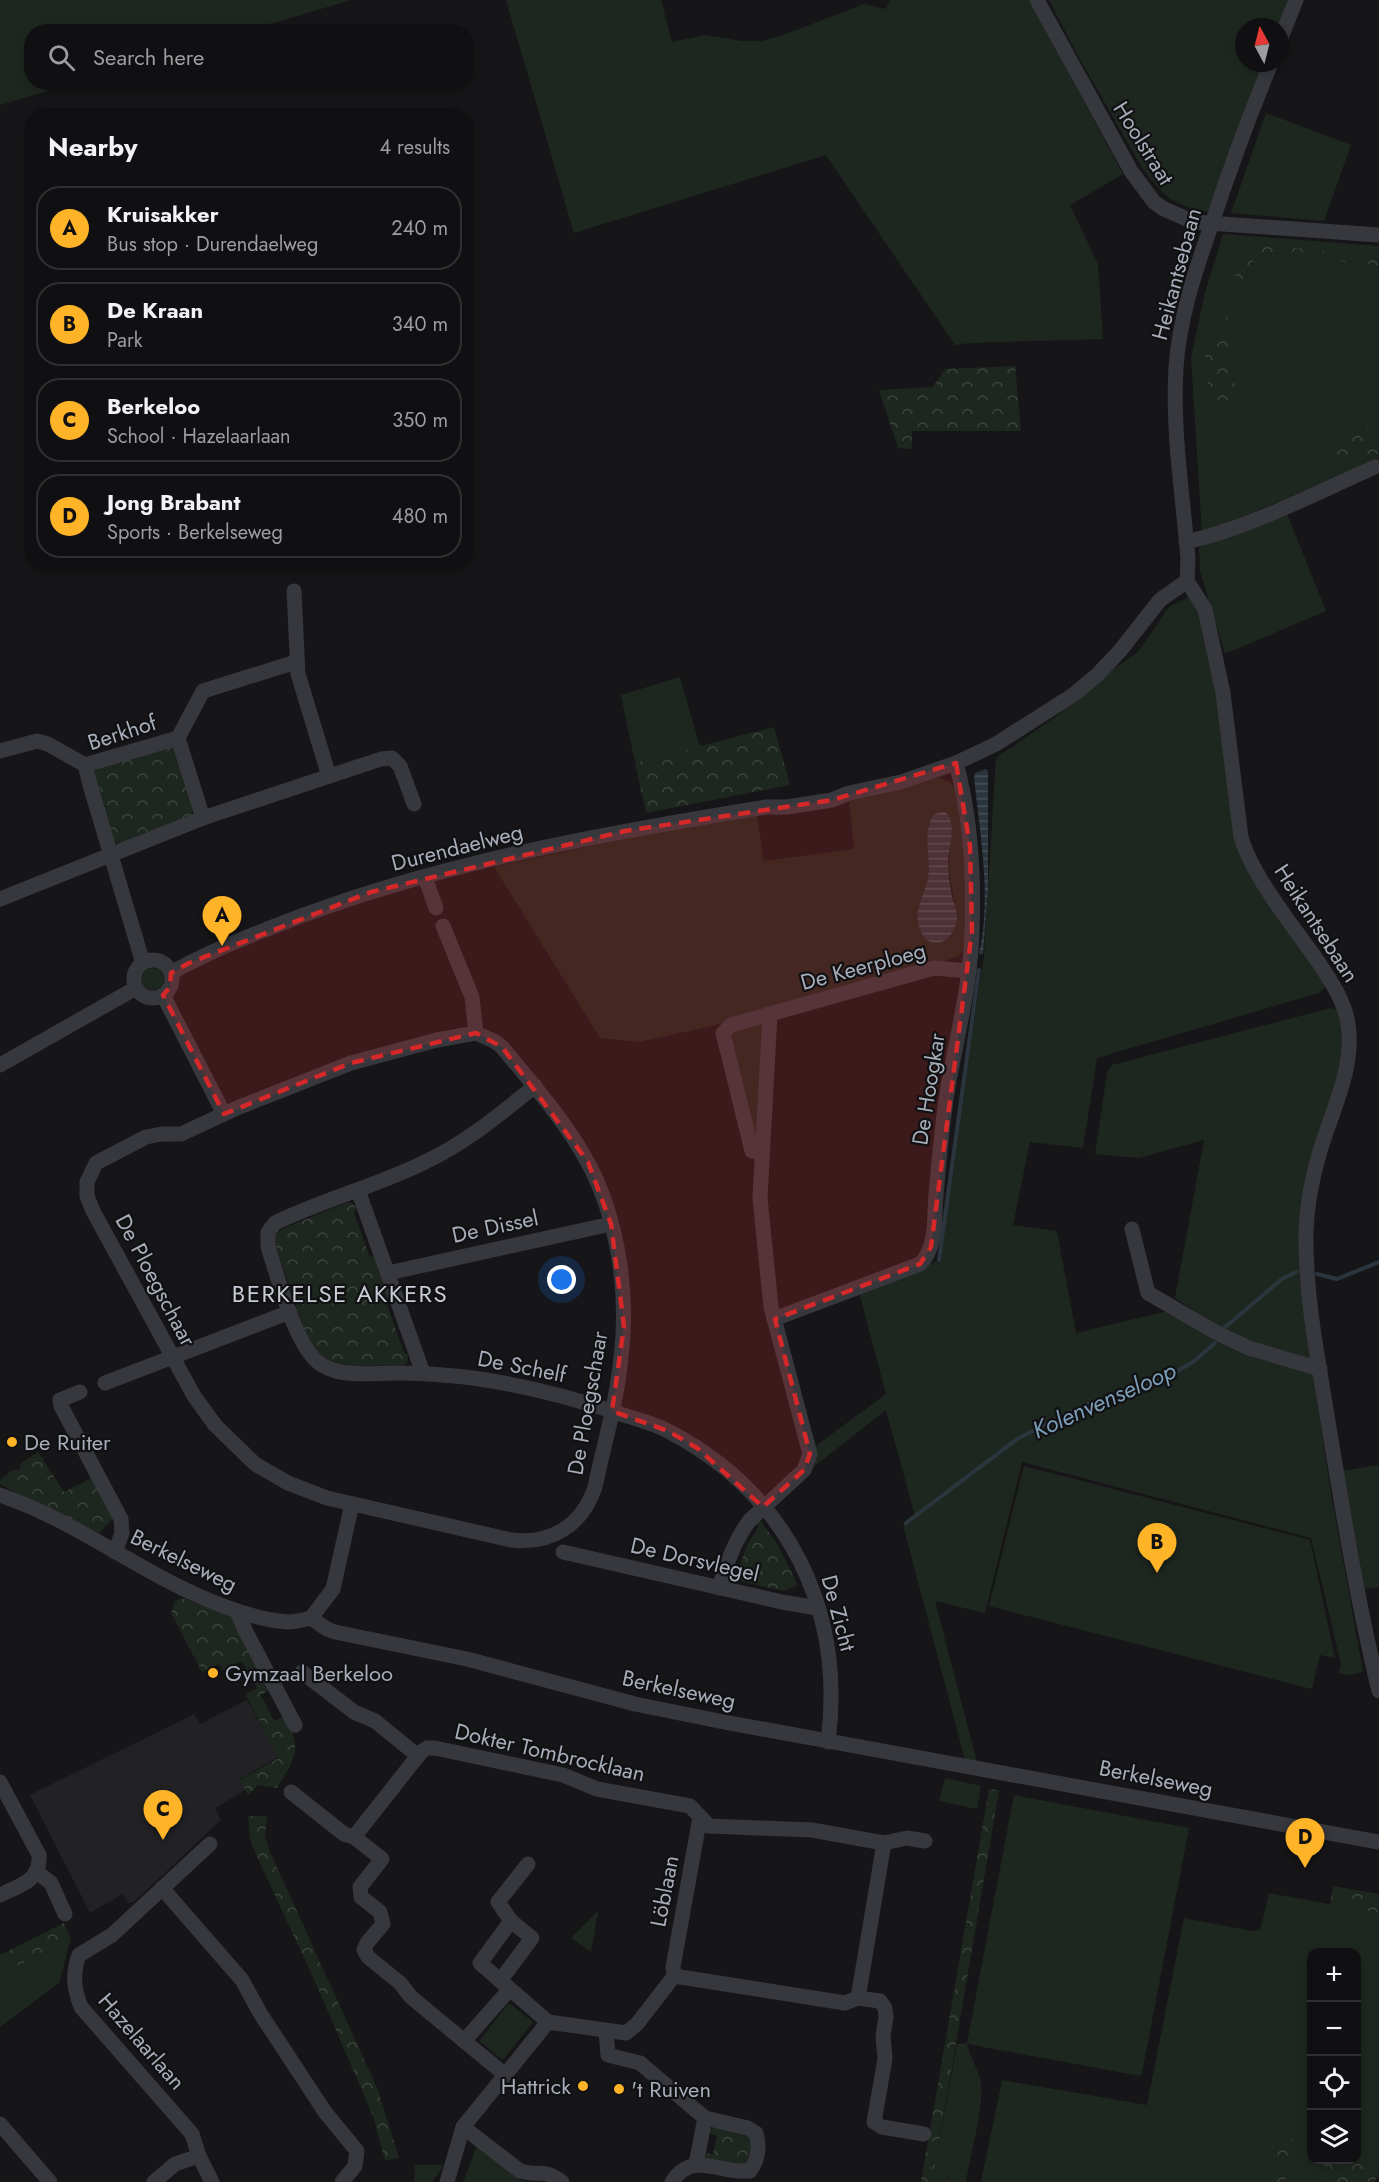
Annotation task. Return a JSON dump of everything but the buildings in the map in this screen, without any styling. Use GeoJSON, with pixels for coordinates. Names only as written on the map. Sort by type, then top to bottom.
{"type":"FeatureCollection","features":[{"type":"Feature","properties":{"kind":"street","name":"Hoolstraat"},"geometry":{"type":"LineString","coordinates":[[1037,0],[1131,171],[1154,202],[1177,216],[1194,222],[1379,235]]}},
{"type":"Feature","properties":{"kind":"street"},"geometry":{"type":"LineString","coordinates":[[1289,18],[1296,0]]}},
{"type":"Feature","properties":{"kind":"street","name":"Heikantsebaan"},"geometry":{"type":"LineString","coordinates":[[1267,72],[1212,223],[1180,336],[1176,367],[1176,417],[1187,581],[1205,609],[1219,671],[1228,723],[1239,825],[1245,850],[1256,872],[1327,976],[1343,1007],[1348,1024],[1348,1057],[1317,1161],[1308,1203],[1306,1230],[1308,1284],[1311,1316],[1349,1547],[1379,1691]]}},
{"type":"Feature","properties":{"kind":"street"},"geometry":{"type":"LineString","coordinates":[[1186,542],[1205,538],[1260,517],[1375,467]]}},
{"type":"Feature","properties":{"kind":"street","name":"Durendaelweg"},"geometry":{"type":"LineString","coordinates":[[171,973],[233,942],[306,914],[425,877],[625,831],[766,807],[787,807],[832,800],[849,793],[901,782],[956,763],[1006,738],[1073,695],[1119,652],[1160,600],[1187,581]]}},
{"type":"Feature","properties":{"kind":"street"},"geometry":{"type":"LineString","coordinates":[[294,591],[298,674],[329,776]]}},
{"type":"Feature","properties":{"kind":"street"},"geometry":{"type":"LineString","coordinates":[[178,738],[203,691],[297,662]]}},
{"type":"Feature","properties":{"kind":"street","name":"Berkhof"},"geometry":{"type":"LineString","coordinates":[[143,963],[86,765],[178,738],[203,818]]}},
{"type":"Feature","properties":{"kind":"street"},"geometry":{"type":"LineString","coordinates":[[0,751],[37,741],[48,744],[86,765]]}},
{"type":"Feature","properties":{"kind":"street"},"geometry":{"type":"LineString","coordinates":[[0,899],[203,818],[381,759],[392,759],[400,766],[414,804]]}},
{"type":"Feature","properties":{"kind":"street","name":"De Hoogkar"},"geometry":{"type":"LineString","coordinates":[[774,1319],[920,1264],[928,1257],[945,1111],[966,999],[972,931],[972,867],[963,786],[956,763]]}},
{"type":"Feature","properties":{"kind":"street"},"geometry":{"type":"LineString","coordinates":[[425,877],[436,908]]}},
{"type":"Feature","properties":{"kind":"street"},"geometry":{"type":"LineString","coordinates":[[443,926],[472,997],[476,1033]]}},
{"type":"Feature","properties":{"kind":"street"},"geometry":{"type":"LineString","coordinates":[[152,960],[161,962],[171,973],[170,987],[157,998],[146,997],[136,988],[135,972],[143,963],[152,960]]}},
{"type":"Feature","properties":{"kind":"street","name":"De Keerploeg"},"geometry":{"type":"LineString","coordinates":[[762,1153],[752,1151],[723,1032],[731,1025],[934,968],[969,970]]}},
{"type":"Feature","properties":{"kind":"street"},"geometry":{"type":"LineString","coordinates":[[0,1065],[136,988]]}},
{"type":"Feature","properties":{"kind":"street"},"geometry":{"type":"LineString","coordinates":[[163,995],[224,1114]]}},
{"type":"Feature","properties":{"kind":"street"},"geometry":{"type":"LineString","coordinates":[[719,1588],[730,1550],[743,1529],[763,1507],[804,1470],[810,1454],[768,1290],[760,1198],[770,1014]]}},
{"type":"Feature","properties":{"kind":"street","name":"De Ploegschaar"},"geometry":{"type":"LineString","coordinates":[[476,1033],[502,1047],[535,1086],[566,1127],[588,1162],[611,1224],[621,1276],[624,1319],[621,1358],[612,1411],[591,1499],[581,1515],[550,1538],[524,1542],[327,1498],[270,1474],[242,1453],[215,1425],[203,1410],[172,1357],[87,1196],[87,1182],[96,1163],[146,1137],[181,1134],[224,1114],[351,1063],[437,1040],[476,1033]]}},
{"type":"Feature","properties":{"kind":"street"},"geometry":{"type":"LineString","coordinates":[[423,1373],[358,1190],[438,1156],[478,1131],[535,1086]]}},
{"type":"Feature","properties":{"kind":"street","name":"De Schelf"},"geometry":{"type":"LineString","coordinates":[[358,1190],[275,1223],[268,1232],[268,1247],[301,1343],[307,1353],[320,1365],[351,1374],[423,1373],[528,1387],[577,1399],[612,1411]]}},
{"type":"Feature","properties":{"kind":"street","name":"De Dissel"},"geometry":{"type":"LineString","coordinates":[[388,1273],[611,1224]]}},
{"type":"Feature","properties":{"kind":"street"},"geometry":{"type":"LineString","coordinates":[[1132,1229],[1148,1293],[1217,1333],[1249,1348],[1320,1369]]}},
{"type":"Feature","properties":{"kind":"street"},"geometry":{"type":"LineString","coordinates":[[105,1383],[290,1312]]}},
{"type":"Feature","properties":{"kind":"street"},"geometry":{"type":"LineString","coordinates":[[80,1392],[60,1400],[61,1406],[121,1519],[122,1533],[115,1552]]}},
{"type":"Feature","properties":{"kind":"street","name":"De Zicht"},"geometry":{"type":"LineString","coordinates":[[612,1411],[668,1431],[697,1448],[729,1472],[763,1507],[791,1545],[807,1577],[828,1644],[831,1669],[831,1721],[828,1742]]}},
{"type":"Feature","properties":{"kind":"street","name":"Berkelseweg"},"geometry":{"type":"LineString","coordinates":[[0,1495],[30,1506],[62,1522],[197,1597],[237,1611],[291,1622],[311,1618],[335,1632],[467,1659],[635,1704],[828,1742],[1379,1842]]}},
{"type":"Feature","properties":{"kind":"street"},"geometry":{"type":"LineString","coordinates":[[311,1618],[333,1589],[352,1504]]}},
{"type":"Feature","properties":{"kind":"street","name":"De Dorsvlegel"},"geometry":{"type":"LineString","coordinates":[[562,1552],[817,1608]]}},
{"type":"Feature","properties":{"kind":"street"},"geometry":{"type":"LineString","coordinates":[[237,1611],[295,1725]]}},
{"type":"Feature","properties":{"kind":"street"},"geometry":{"type":"LineString","coordinates":[[302,1672],[354,1713],[375,1721],[418,1756],[354,1837]]}},
{"type":"Feature","properties":{"kind":"street","name":"Dokter Tombrocklaan"},"geometry":{"type":"LineString","coordinates":[[418,1756],[427,1748],[475,1755],[513,1766],[563,1775],[597,1789],[690,1806],[700,1817]]}},
{"type":"Feature","properties":{"kind":"street"},"geometry":{"type":"LineString","coordinates":[[0,1782],[39,1855],[37,1872],[33,1878],[0,1895]]}},
{"type":"Feature","properties":{"kind":"street"},"geometry":{"type":"LineString","coordinates":[[291,1792],[344,1834],[354,1837],[382,1859],[360,1887],[361,1897],[380,1912],[382,1924],[364,1950],[368,1957],[400,1983],[411,1997],[504,2074]]}},
{"type":"Feature","properties":{"kind":"street"},"geometry":{"type":"LineString","coordinates":[[700,1817],[709,1826],[812,1830],[884,1843],[907,1838],[925,1841]]}},
{"type":"Feature","properties":{"kind":"street","name":"Löblaan"},"geometry":{"type":"LineString","coordinates":[[674,1976],[673,1967],[700,1817]]}},
{"type":"Feature","properties":{"kind":"street"},"geometry":{"type":"LineString","coordinates":[[858,1998],[884,1843]]}},
{"type":"Feature","properties":{"kind":"street","name":"Hazelaarlaan"},"geometry":{"type":"LineString","coordinates":[[210,1844],[112,1935],[79,1955],[75,1973],[76,1993],[81,2007],[192,2134],[199,2156],[212,2182]]}},
{"type":"Feature","properties":{"kind":"street"},"geometry":{"type":"LineString","coordinates":[[464,2041],[505,1984],[532,1938],[512,1921],[498,1902],[528,1864]]}},
{"type":"Feature","properties":{"kind":"street"},"geometry":{"type":"LineString","coordinates":[[37,1872],[51,1883],[65,1914]]}},
{"type":"Feature","properties":{"kind":"street"},"geometry":{"type":"LineString","coordinates":[[162,1888],[242,1980],[260,2013],[325,2112],[357,2151],[355,2166],[342,2182]]}},
{"type":"Feature","properties":{"kind":"street"},"geometry":{"type":"LineString","coordinates":[[512,1921],[480,1963],[548,2022],[626,2033],[637,2024],[674,1976],[845,2003],[858,1998],[880,2001],[885,2008],[886,2017],[885,2059],[874,2122],[882,2127],[924,2134]]}},
{"type":"Feature","properties":{"kind":"street"},"geometry":{"type":"LineString","coordinates":[[447,2182],[463,2127],[548,2022]]}},
{"type":"Feature","properties":{"kind":"street"},"geometry":{"type":"LineString","coordinates":[[606,2031],[608,2055],[640,2063],[705,2118],[748,2128],[756,2133],[759,2142],[755,2164],[750,2171],[737,2172],[696,2164],[678,2172],[672,2182]]}},
{"type":"Feature","properties":{"kind":"street"},"geometry":{"type":"LineString","coordinates":[[696,2164],[705,2118]]}},
{"type":"Feature","properties":{"kind":"street"},"geometry":{"type":"LineString","coordinates":[[0,2124],[50,2182]]}},
{"type":"Feature","properties":{"kind":"street"},"geometry":{"type":"LineString","coordinates":[[463,2127],[520,2171],[529,2174],[544,2172],[562,2182]]}},
{"type":"Feature","properties":{"kind":"street"},"geometry":{"type":"LineString","coordinates":[[154,2182],[175,2164],[199,2156]]}},
{"type":"Feature","properties":{"kind":"highlighted area"},"geometry":{"type":"Polygon","coordinates":[[[956,763],[970,846],[972,931],[931,1247],[920,1264],[775,1319],[810,1454],[804,1470],[763,1507],[697,1448],[668,1431],[612,1411],[624,1326],[611,1224],[588,1162],[502,1047],[476,1033],[351,1063],[224,1114],[163,995],[170,987],[171,973],[189,963],[371,892],[625,831],[832,800],[956,763]]]}},
{"type":"Feature","properties":{"kind":"shaded area"},"geometry":{"type":"Polygon","coordinates":[[[986,769],[988,772],[988,890],[983,954],[979,954],[985,910],[985,888],[974,778],[975,773],[986,769]]]}},
{"type":"Feature","properties":{"kind":"shaded area"},"geometry":{"type":"Polygon","coordinates":[[[944,811],[952,828],[948,868],[957,918],[950,936],[944,941],[932,943],[921,933],[917,917],[928,878],[928,830],[933,815],[944,811]]]}},
{"type":"Feature","properties":{"kind":"shaded area"},"geometry":{"type":"Polygon","coordinates":[[[247,1700],[279,1757],[240,1779],[245,1790],[215,1808],[221,1820],[134,1902],[128,1903],[123,1894],[90,1913],[30,1795],[194,1714],[200,1724],[247,1700]]]}},
{"type":"Feature","properties":{"kind":"green space"},"geometry":{"type":"Polygon","coordinates":[[[0,0],[351,0],[270,24],[24,24],[24,90],[51,90],[0,105],[0,0]]]}},
{"type":"Feature","properties":{"kind":"green space"},"geometry":{"type":"Polygon","coordinates":[[[506,0],[661,0],[672,42],[705,35],[742,41],[762,41],[864,4],[886,9],[890,0],[1029,0],[1123,174],[1070,205],[1098,264],[1103,339],[955,345],[826,155],[574,233],[506,0]]]}},
{"type":"Feature","properties":{"kind":"green space"},"geometry":{"type":"Polygon","coordinates":[[[1049,0],[1290,0],[1283,18],[1235,18],[1235,72],[1262,72],[1208,212],[1169,198],[1148,176],[1078,56],[1049,0]]]}},
{"type":"Feature","properties":{"kind":"green space"},"geometry":{"type":"Polygon","coordinates":[[[1266,113],[1351,145],[1324,221],[1231,213],[1266,113]]]}},
{"type":"Feature","properties":{"kind":"green space"},"geometry":{"type":"Polygon","coordinates":[[[1223,234],[1379,246],[1379,257],[1245,242],[1243,280],[1252,263],[1268,252],[1379,266],[1379,445],[1339,470],[1379,453],[1379,459],[1202,534],[1191,359],[1204,296],[1223,234]]]}},
{"type":"Feature","properties":{"kind":"green space"},"geometry":{"type":"Polygon","coordinates":[[[1245,242],[1379,257],[1379,266],[1268,252],[1252,263],[1243,281],[1235,277],[1245,242]]]}},
{"type":"Feature","properties":{"kind":"green space"},"geometry":{"type":"Polygon","coordinates":[[[1227,316],[1237,401],[1210,404],[1205,355],[1227,316]]]}},
{"type":"Feature","properties":{"kind":"green space"},"geometry":{"type":"Polygon","coordinates":[[[1015,366],[1021,431],[912,431],[912,449],[898,448],[879,390],[933,387],[945,369],[1015,366]]]}},
{"type":"Feature","properties":{"kind":"green space"},"geometry":{"type":"Polygon","coordinates":[[[1367,424],[1376,446],[1379,445],[1379,453],[1339,470],[1332,441],[1367,424]]]}},
{"type":"Feature","properties":{"kind":"green space"},"geometry":{"type":"Polygon","coordinates":[[[1286,511],[1326,611],[1225,654],[1200,571],[1199,548],[1207,542],[1286,511]]]}},
{"type":"Feature","properties":{"kind":"green space"},"geometry":{"type":"Polygon","coordinates":[[[1189,597],[1200,614],[1222,722],[1234,835],[1326,987],[1319,993],[1097,1058],[1083,1148],[1030,1142],[1013,1225],[1057,1231],[1076,1333],[1168,1311],[1216,1341],[1227,1332],[1175,1298],[1204,1140],[1139,1158],[1095,1154],[1107,1073],[1112,1065],[1331,1008],[1337,1010],[1341,1021],[1343,1055],[1309,1175],[1311,1358],[1330,1488],[1363,1672],[1350,1675],[1338,1673],[1341,1664],[1311,1538],[1022,1462],[985,1613],[935,1601],[977,1762],[965,1760],[903,1525],[915,1516],[886,1410],[812,1468],[817,1445],[886,1394],[859,1292],[938,1261],[984,955],[996,758],[1061,713],[1112,670],[1138,652],[1169,607],[1189,597]]]}},
{"type":"Feature","properties":{"kind":"green space"},"geometry":{"type":"Polygon","coordinates":[[[680,677],[700,747],[635,763],[621,695],[680,677]]]}},
{"type":"Feature","properties":{"kind":"green space"},"geometry":{"type":"Polygon","coordinates":[[[774,727],[790,785],[646,813],[635,763],[774,727]]]}},
{"type":"Feature","properties":{"kind":"green space"},"geometry":{"type":"Polygon","coordinates":[[[172,747],[176,750],[194,806],[191,816],[120,844],[114,842],[93,772],[96,767],[172,747]]]}},
{"type":"Feature","properties":{"kind":"green space"},"geometry":{"type":"Polygon","coordinates":[[[938,777],[950,782],[956,789],[967,871],[966,947],[958,957],[713,1026],[639,1042],[600,1038],[494,867],[622,839],[757,815],[764,861],[854,849],[849,800],[901,789],[938,777]],[[944,811],[933,815],[928,830],[927,881],[919,910],[957,917],[948,867],[951,835],[944,811]]]}},
{"type":"Feature","properties":{"kind":"green space"},"geometry":{"type":"Polygon","coordinates":[[[149,968],[157,968],[164,975],[164,983],[157,990],[149,990],[142,983],[142,975],[149,968]]]}},
{"type":"Feature","properties":{"kind":"green space"},"geometry":{"type":"Polygon","coordinates":[[[763,1024],[757,1142],[730,1033],[763,1024]]]}},
{"type":"Feature","properties":{"kind":"green space"},"geometry":{"type":"Polygon","coordinates":[[[348,1202],[356,1208],[354,1213],[369,1255],[374,1257],[388,1297],[386,1302],[404,1353],[408,1355],[405,1365],[351,1366],[333,1362],[321,1355],[307,1338],[275,1244],[275,1235],[282,1229],[348,1202]]]}},
{"type":"Feature","properties":{"kind":"green space"},"geometry":{"type":"Polygon","coordinates":[[[38,1452],[64,1492],[94,1477],[115,1516],[97,1535],[0,1484],[0,1480],[12,1470],[19,1470],[21,1463],[38,1452]]]}},
{"type":"Feature","properties":{"kind":"green space"},"geometry":{"type":"Polygon","coordinates":[[[1379,1465],[1379,1587],[1364,1589],[1342,1471],[1379,1465]]]}},
{"type":"Feature","properties":{"kind":"green space"},"geometry":{"type":"Polygon","coordinates":[[[1024,1466],[1310,1540],[1335,1658],[1320,1655],[1312,1689],[989,1606],[1024,1466]]]}},
{"type":"Feature","properties":{"kind":"green space"},"geometry":{"type":"Polygon","coordinates":[[[758,1518],[776,1542],[798,1585],[784,1591],[727,1578],[728,1575],[737,1571],[748,1544],[759,1526],[753,1524],[758,1518]]]}},
{"type":"Feature","properties":{"kind":"green space"},"geometry":{"type":"Polygon","coordinates":[[[182,1598],[234,1618],[271,1689],[261,1695],[274,1721],[285,1716],[291,1728],[294,1737],[294,1753],[277,1788],[258,1785],[248,1795],[240,1780],[279,1758],[245,1694],[257,1688],[242,1661],[223,1670],[219,1664],[202,1672],[171,1613],[175,1601],[182,1598]]]}},
{"type":"Feature","properties":{"kind":"green space"},"geometry":{"type":"Polygon","coordinates":[[[945,1778],[981,1786],[977,1809],[939,1801],[945,1778]]]}},
{"type":"Feature","properties":{"kind":"green space"},"geometry":{"type":"Polygon","coordinates":[[[989,1789],[999,1790],[934,2173],[948,2175],[948,2182],[921,2182],[989,1789]]]}},
{"type":"Feature","properties":{"kind":"green space"},"geometry":{"type":"Polygon","coordinates":[[[1014,1795],[1189,1828],[1140,2076],[967,2044],[980,2079],[980,2105],[966,2182],[948,2182],[949,2177],[934,2173],[957,2044],[967,2043],[1014,1795]]]}},
{"type":"Feature","properties":{"kind":"green space"},"geometry":{"type":"Polygon","coordinates":[[[248,1816],[267,1816],[265,1836],[270,1852],[378,2090],[399,2158],[385,2160],[373,2116],[317,1986],[254,1850],[248,1816]]]}},
{"type":"Feature","properties":{"kind":"green space"},"geometry":{"type":"Polygon","coordinates":[[[1333,1886],[1379,1894],[1379,1913],[1330,1904],[1333,1886]]]}},
{"type":"Feature","properties":{"kind":"green space"},"geometry":{"type":"Polygon","coordinates":[[[1269,1893],[1379,1913],[1379,2160],[1361,2163],[1361,1948],[1307,1948],[1307,2164],[1325,2164],[1328,2182],[1285,2182],[1295,2131],[1281,2129],[1271,2182],[981,2182],[1002,2080],[1147,2105],[1184,1918],[1252,1931],[1259,1930],[1269,1893]]]}},
{"type":"Feature","properties":{"kind":"green space"},"geometry":{"type":"Polygon","coordinates":[[[598,1911],[591,1952],[571,1938],[598,1911]]]}},
{"type":"Feature","properties":{"kind":"green space"},"geometry":{"type":"Polygon","coordinates":[[[64,1923],[71,1938],[0,1975],[0,1955],[64,1923]]]}},
{"type":"Feature","properties":{"kind":"green space"},"geometry":{"type":"Polygon","coordinates":[[[71,1938],[59,1983],[0,2027],[0,1975],[71,1938]]]}},
{"type":"Feature","properties":{"kind":"green space"},"geometry":{"type":"Polygon","coordinates":[[[509,2003],[533,2022],[503,2060],[479,2041],[509,2003]]]}},
{"type":"Feature","properties":{"kind":"green space"},"geometry":{"type":"Polygon","coordinates":[[[714,2127],[746,2132],[753,2139],[747,2166],[705,2158],[704,2153],[713,2154],[717,2135],[707,2133],[714,2127]]]}},
{"type":"Feature","properties":{"kind":"green space"},"geometry":{"type":"Polygon","coordinates":[[[1281,2129],[1295,2131],[1285,2182],[1271,2182],[1281,2129]]]}},
{"type":"Feature","properties":{"kind":"green space"},"geometry":{"type":"Polygon","coordinates":[[[477,2146],[520,2180],[533,2182],[463,2182],[477,2146]]]}},
{"type":"Feature","properties":{"kind":"green space"},"geometry":{"type":"Polygon","coordinates":[[[1379,2160],[1379,2175],[1374,2182],[1328,2182],[1324,2165],[1361,2164],[1361,2162],[1379,2160]]]}},
{"type":"Feature","properties":{"kind":"green space"},"geometry":{"type":"Polygon","coordinates":[[[415,2165],[444,2165],[432,2182],[414,2182],[415,2165]]]}},
{"type":"Feature","properties":{"kind":"waterway"},"geometry":{"type":"LineString","coordinates":[[939,1260],[979,970]]}},
{"type":"Feature","properties":{"kind":"waterway","name":"Kolenvenseloop"},"geometry":{"type":"LineString","coordinates":[[1317,1274],[1337,1279],[1379,1262]]}},
{"type":"Feature","properties":{"kind":"waterway","name":"Kolenvenseloop"},"geometry":{"type":"LineString","coordinates":[[1224,1328],[1282,1279],[1296,1272]]}},
{"type":"Feature","properties":{"kind":"waterway","name":"Kolenvenseloop"},"geometry":{"type":"LineString","coordinates":[[906,1523],[1017,1439],[1091,1403],[1142,1389],[1193,1362],[1215,1343]]}},
{"type":"Feature","properties":{"kind":"place","name":"Kruisakker"},"geometry":{"type":"Point","coordinates":[222,946]}},
{"type":"Feature","properties":{"kind":"place","name":"De Ruiter"},"geometry":{"type":"Point","coordinates":[12,1442]}},
{"type":"Feature","properties":{"kind":"place","name":"De Kraan"},"geometry":{"type":"Point","coordinates":[1157,1573]}},
{"type":"Feature","properties":{"kind":"place","name":"Gymzaal Berkeloo"},"geometry":{"type":"Point","coordinates":[213,1673]}},
{"type":"Feature","properties":{"kind":"place","name":"Berkeloo"},"geometry":{"type":"Point","coordinates":[163,1840]}},
{"type":"Feature","properties":{"kind":"place","name":"Jong Brabant"},"geometry":{"type":"Point","coordinates":[1305,1868]}},
{"type":"Feature","properties":{"kind":"place","name":"Hattrick"},"geometry":{"type":"Point","coordinates":[583,2086]}},
{"type":"Feature","properties":{"kind":"place","name":"'t Ruiven"},"geometry":{"type":"Point","coordinates":[619,2089]}},
{"type":"Feature","properties":{"kind":"district","name":"BERKELSE AKKERS"},"geometry":{"type":"Point","coordinates":[340,1293]}}]}
